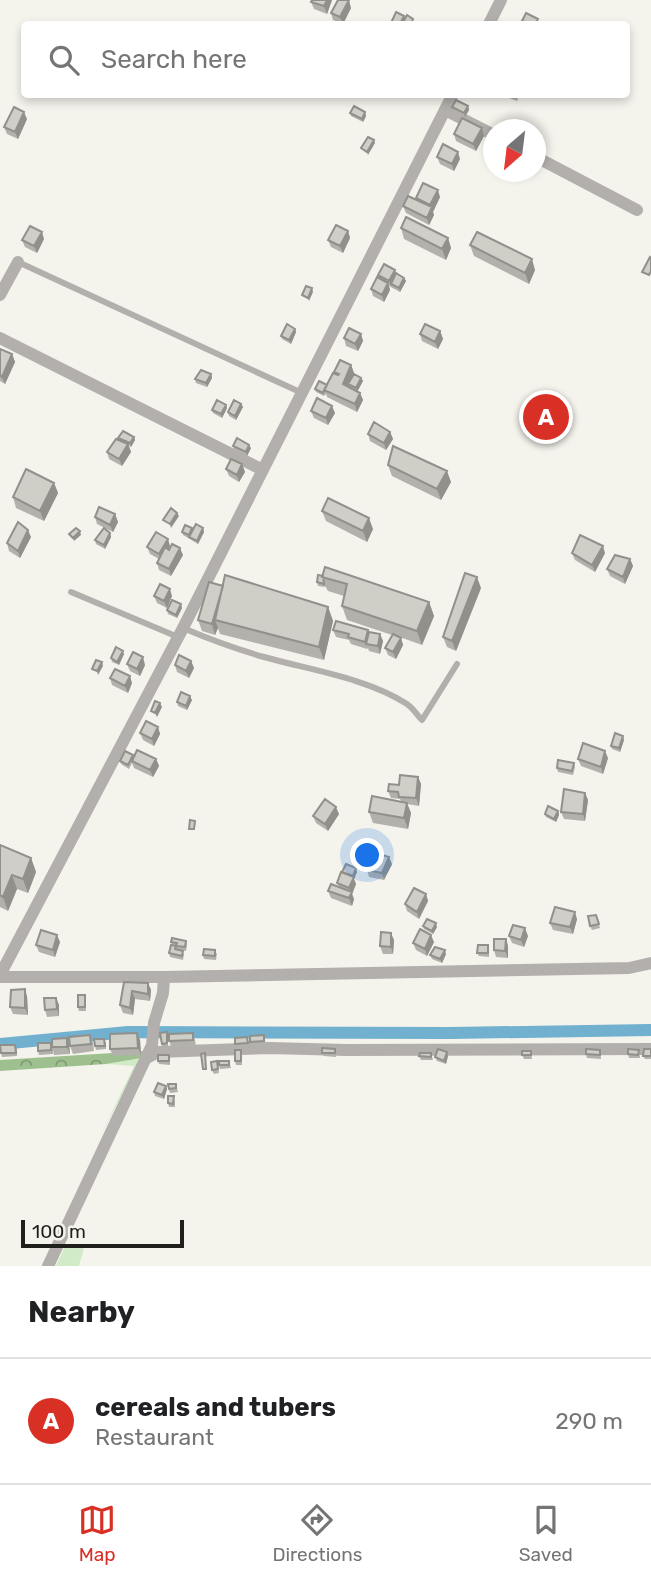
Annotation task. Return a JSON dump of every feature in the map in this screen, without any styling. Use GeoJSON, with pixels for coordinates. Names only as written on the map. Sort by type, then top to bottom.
{"type":"FeatureCollection","features":[{"type":"Feature","properties":{"kind":"street"},"geometry":{"type":"LineString","coordinates":[[490,21],[501,0]]}},
{"type":"Feature","properties":{"kind":"street"},"geometry":{"type":"LineString","coordinates":[[451,98],[180,633],[0,976],[164,977],[629,968],[651,963]]}},
{"type":"Feature","properties":{"kind":"street"},"geometry":{"type":"LineString","coordinates":[[445,110],[483,129]]}},
{"type":"Feature","properties":{"kind":"street"},"geometry":{"type":"LineString","coordinates":[[546,162],[637,210]]}},
{"type":"Feature","properties":{"kind":"street"},"geometry":{"type":"LineString","coordinates":[[0,295],[4,276],[18,262]]}},
{"type":"Feature","properties":{"kind":"street"},"geometry":{"type":"LineString","coordinates":[[0,338],[263,470]]}},
{"type":"Feature","properties":{"kind":"street"},"geometry":{"type":"LineString","coordinates":[[48,1266],[152,1045],[164,977]]}},
{"type":"Feature","properties":{"kind":"street"},"geometry":{"type":"LineString","coordinates":[[145,1059],[158,1052],[269,1048],[651,1049]]}},
{"type":"Feature","properties":{"kind":"lane"},"geometry":{"type":"LineString","coordinates":[[18,262],[302,393]]}},
{"type":"Feature","properties":{"kind":"lane"},"geometry":{"type":"LineString","coordinates":[[71,592],[180,633],[334,675],[383,692],[409,705],[422,720],[457,664]]}},
{"type":"Feature","properties":{"kind":"green space"},"geometry":{"type":"Polygon","coordinates":[[[145,1051],[141,1058],[106,1064],[0,1071],[0,1060],[145,1051]]]}},
{"type":"Feature","properties":{"kind":"green space"},"geometry":{"type":"Polygon","coordinates":[[[141,1058],[101,1135],[134,1066],[106,1064],[141,1058]]]}},
{"type":"Feature","properties":{"kind":"green space"},"geometry":{"type":"Polygon","coordinates":[[[66,1244],[84,1248],[79,1266],[56,1266],[66,1244]]]}},
{"type":"Feature","properties":{"kind":"building"},"geometry":{"type":"Polygon","coordinates":[[[327,0],[324,6],[311,2],[327,0]]]}},
{"type":"Feature","properties":{"kind":"building"},"geometry":{"type":"Polygon","coordinates":[[[338,0],[349,0],[340,17],[331,13],[338,0]]]}},
{"type":"Feature","properties":{"kind":"building"},"geometry":{"type":"Polygon","coordinates":[[[396,12],[404,16],[402,21],[392,21],[396,12]]]}},
{"type":"Feature","properties":{"kind":"building"},"geometry":{"type":"Polygon","coordinates":[[[526,13],[538,19],[537,21],[522,21],[526,13]]]}},
{"type":"Feature","properties":{"kind":"building"},"geometry":{"type":"Polygon","coordinates":[[[407,15],[413,19],[412,21],[404,21],[407,15]]]}},
{"type":"Feature","properties":{"kind":"building"},"geometry":{"type":"Polygon","coordinates":[[[456,100],[468,106],[464,113],[452,107],[456,100]]]}},
{"type":"Feature","properties":{"kind":"building"},"geometry":{"type":"Polygon","coordinates":[[[354,106],[365,112],[362,119],[350,113],[354,106]]]}},
{"type":"Feature","properties":{"kind":"building"},"geometry":{"type":"Polygon","coordinates":[[[14,107],[24,112],[15,132],[4,127],[14,107]]]}},
{"type":"Feature","properties":{"kind":"building"},"geometry":{"type":"Polygon","coordinates":[[[462,118],[482,128],[473,144],[454,134],[462,118]]]}},
{"type":"Feature","properties":{"kind":"building"},"geometry":{"type":"Polygon","coordinates":[[[368,137],[374,140],[367,152],[361,148],[368,137]]]}},
{"type":"Feature","properties":{"kind":"building"},"geometry":{"type":"Polygon","coordinates":[[[443,144],[458,152],[452,164],[437,157],[443,144]]]}},
{"type":"Feature","properties":{"kind":"building"},"geometry":{"type":"Polygon","coordinates":[[[423,183],[438,190],[430,205],[416,198],[423,183]]]}},
{"type":"Feature","properties":{"kind":"building"},"geometry":{"type":"Polygon","coordinates":[[[408,196],[432,207],[427,218],[403,206],[408,196]]]}},
{"type":"Feature","properties":{"kind":"building"},"geometry":{"type":"Polygon","coordinates":[[[406,217],[448,238],[442,249],[401,228],[406,217]]]}},
{"type":"Feature","properties":{"kind":"building"},"geometry":{"type":"Polygon","coordinates":[[[336,225],[348,231],[340,246],[328,240],[336,225]]]}},
{"type":"Feature","properties":{"kind":"building"},"geometry":{"type":"Polygon","coordinates":[[[30,226],[42,232],[34,246],[22,240],[30,226]]]}},
{"type":"Feature","properties":{"kind":"building"},"geometry":{"type":"Polygon","coordinates":[[[477,232],[532,259],[525,273],[470,245],[477,232]]]}},
{"type":"Feature","properties":{"kind":"building"},"geometry":{"type":"Polygon","coordinates":[[[650,257],[651,271],[649,275],[642,272],[650,257]]]}},
{"type":"Feature","properties":{"kind":"building"},"geometry":{"type":"Polygon","coordinates":[[[384,264],[395,270],[389,281],[378,275],[384,264]]]}},
{"type":"Feature","properties":{"kind":"building"},"geometry":{"type":"Polygon","coordinates":[[[396,273],[404,278],[399,288],[391,284],[396,273]]]}},
{"type":"Feature","properties":{"kind":"building"},"geometry":{"type":"Polygon","coordinates":[[[377,277],[388,283],[382,295],[371,289],[377,277]]]}},
{"type":"Feature","properties":{"kind":"building"},"geometry":{"type":"Polygon","coordinates":[[[306,286],[312,288],[308,298],[302,295],[306,286]]]}},
{"type":"Feature","properties":{"kind":"building"},"geometry":{"type":"Polygon","coordinates":[[[287,324],[295,329],[289,340],[281,336],[287,324]]]}},
{"type":"Feature","properties":{"kind":"building"},"geometry":{"type":"Polygon","coordinates":[[[425,324],[440,331],[435,342],[420,334],[425,324]]]}},
{"type":"Feature","properties":{"kind":"building"},"geometry":{"type":"Polygon","coordinates":[[[349,328],[361,334],[355,344],[344,338],[349,328]]]}},
{"type":"Feature","properties":{"kind":"building"},"geometry":{"type":"Polygon","coordinates":[[[0,349],[12,354],[2,377],[0,375],[0,349]]]}},
{"type":"Feature","properties":{"kind":"building"},"geometry":{"type":"Polygon","coordinates":[[[340,360],[351,365],[343,384],[360,393],[355,404],[324,390],[333,373],[339,374],[334,372],[340,360]]]}},
{"type":"Feature","properties":{"kind":"building"},"geometry":{"type":"Polygon","coordinates":[[[201,370],[211,374],[206,383],[195,379],[201,370]]]}},
{"type":"Feature","properties":{"kind":"building"},"geometry":{"type":"Polygon","coordinates":[[[354,374],[361,378],[356,388],[348,384],[354,374]]]}},
{"type":"Feature","properties":{"kind":"building"},"geometry":{"type":"Polygon","coordinates":[[[319,381],[327,385],[323,393],[315,389],[319,381]]]}},
{"type":"Feature","properties":{"kind":"building"},"geometry":{"type":"Polygon","coordinates":[[[317,398],[332,406],[326,418],[311,411],[317,398]]]}},
{"type":"Feature","properties":{"kind":"building"},"geometry":{"type":"Polygon","coordinates":[[[217,400],[226,405],[221,414],[212,410],[217,400]]]}},
{"type":"Feature","properties":{"kind":"building"},"geometry":{"type":"Polygon","coordinates":[[[234,400],[241,404],[235,416],[228,412],[234,400]]]}},
{"type":"Feature","properties":{"kind":"building"},"geometry":{"type":"Polygon","coordinates":[[[374,422],[390,432],[384,443],[368,434],[374,422]]]}},
{"type":"Feature","properties":{"kind":"building"},"geometry":{"type":"Polygon","coordinates":[[[123,431],[134,437],[130,443],[118,438],[123,431]]]}},
{"type":"Feature","properties":{"kind":"building"},"geometry":{"type":"Polygon","coordinates":[[[237,438],[249,445],[246,452],[233,446],[237,438]]]}},
{"type":"Feature","properties":{"kind":"building"},"geometry":{"type":"Polygon","coordinates":[[[116,439],[128,444],[119,459],[107,452],[116,439]]]}},
{"type":"Feature","properties":{"kind":"building"},"geometry":{"type":"Polygon","coordinates":[[[393,446],[447,471],[437,489],[388,465],[393,446]]]}},
{"type":"Feature","properties":{"kind":"building"},"geometry":{"type":"Polygon","coordinates":[[[231,459],[242,464],[237,475],[226,469],[231,459]]]}},
{"type":"Feature","properties":{"kind":"building"},"geometry":{"type":"Polygon","coordinates":[[[26,469],[54,483],[40,511],[13,497],[26,469]]]}},
{"type":"Feature","properties":{"kind":"building"},"geometry":{"type":"Polygon","coordinates":[[[328,498],[369,518],[363,531],[322,511],[328,498]]]}},
{"type":"Feature","properties":{"kind":"building"},"geometry":{"type":"Polygon","coordinates":[[[99,507],[115,514],[110,525],[95,517],[99,507]]]}},
{"type":"Feature","properties":{"kind":"building"},"geometry":{"type":"Polygon","coordinates":[[[171,508],[177,513],[170,524],[163,520],[171,508]]]}},
{"type":"Feature","properties":{"kind":"building"},"geometry":{"type":"Polygon","coordinates":[[[18,522],[28,530],[18,551],[7,543],[18,522]]]}},
{"type":"Feature","properties":{"kind":"building"},"geometry":{"type":"Polygon","coordinates":[[[196,524],[203,528],[197,541],[189,537],[196,524]]]}},
{"type":"Feature","properties":{"kind":"building"},"geometry":{"type":"Polygon","coordinates":[[[185,525],[192,528],[189,535],[182,532],[185,525]]]}},
{"type":"Feature","properties":{"kind":"building"},"geometry":{"type":"Polygon","coordinates":[[[76,528],[80,531],[73,538],[69,534],[76,528]]]}},
{"type":"Feature","properties":{"kind":"building"},"geometry":{"type":"Polygon","coordinates":[[[104,528],[110,533],[104,545],[95,540],[104,528]]]}},
{"type":"Feature","properties":{"kind":"building"},"geometry":{"type":"Polygon","coordinates":[[[156,532],[168,539],[159,554],[147,547],[156,532]]]}},
{"type":"Feature","properties":{"kind":"building"},"geometry":{"type":"Polygon","coordinates":[[[580,535],[603,546],[592,565],[572,553],[580,535]]]}},
{"type":"Feature","properties":{"kind":"building"},"geometry":{"type":"Polygon","coordinates":[[[172,544],[180,548],[169,569],[157,563],[165,547],[169,550],[172,544]]]}},
{"type":"Feature","properties":{"kind":"building"},"geometry":{"type":"Polygon","coordinates":[[[615,555],[630,559],[623,577],[607,569],[615,555]]]}},
{"type":"Feature","properties":{"kind":"building"},"geometry":{"type":"Polygon","coordinates":[[[325,567],[429,602],[417,631],[342,606],[347,584],[322,577],[325,567]]]}},
{"type":"Feature","properties":{"kind":"building"},"geometry":{"type":"Polygon","coordinates":[[[465,573],[477,577],[452,641],[443,637],[465,573]]]}},
{"type":"Feature","properties":{"kind":"building"},"geometry":{"type":"Polygon","coordinates":[[[225,575],[328,607],[319,647],[215,620],[225,575]]]}},
{"type":"Feature","properties":{"kind":"building"},"geometry":{"type":"Polygon","coordinates":[[[318,575],[323,576],[324,584],[317,582],[318,575]]]}},
{"type":"Feature","properties":{"kind":"building"},"geometry":{"type":"Polygon","coordinates":[[[209,582],[223,586],[212,624],[198,620],[209,582]]]}},
{"type":"Feature","properties":{"kind":"building"},"geometry":{"type":"Polygon","coordinates":[[[160,584],[170,589],[164,601],[154,596],[160,584]]]}},
{"type":"Feature","properties":{"kind":"building"},"geometry":{"type":"Polygon","coordinates":[[[172,600],[181,604],[176,615],[167,610],[172,600]]]}},
{"type":"Feature","properties":{"kind":"building"},"geometry":{"type":"Polygon","coordinates":[[[336,621],[368,630],[365,642],[333,630],[336,621]]]}},
{"type":"Feature","properties":{"kind":"building"},"geometry":{"type":"Polygon","coordinates":[[[369,632],[380,634],[378,646],[366,644],[369,632]]]}},
{"type":"Feature","properties":{"kind":"building"},"geometry":{"type":"Polygon","coordinates":[[[393,634],[401,638],[393,652],[385,648],[393,634]]]}},
{"type":"Feature","properties":{"kind":"building"},"geometry":{"type":"Polygon","coordinates":[[[116,647],[123,651],[117,662],[111,658],[116,647]]]}},
{"type":"Feature","properties":{"kind":"building"},"geometry":{"type":"Polygon","coordinates":[[[133,652],[143,657],[137,669],[127,664],[133,652]]]}},
{"type":"Feature","properties":{"kind":"building"},"geometry":{"type":"Polygon","coordinates":[[[179,655],[191,661],[186,671],[175,665],[179,655]]]}},
{"type":"Feature","properties":{"kind":"building"},"geometry":{"type":"Polygon","coordinates":[[[96,660],[102,662],[97,671],[92,669],[96,660]]]}},
{"type":"Feature","properties":{"kind":"building"},"geometry":{"type":"Polygon","coordinates":[[[115,669],[130,676],[125,686],[110,678],[115,669]]]}},
{"type":"Feature","properties":{"kind":"building"},"geometry":{"type":"Polygon","coordinates":[[[181,692],[190,696],[186,706],[177,702],[181,692]]]}},
{"type":"Feature","properties":{"kind":"building"},"geometry":{"type":"Polygon","coordinates":[[[155,701],[160,703],[155,713],[151,711],[155,701]]]}},
{"type":"Feature","properties":{"kind":"building"},"geometry":{"type":"Polygon","coordinates":[[[146,721],[158,727],[152,739],[140,733],[146,721]]]}},
{"type":"Feature","properties":{"kind":"building"},"geometry":{"type":"Polygon","coordinates":[[[615,733],[623,736],[619,748],[611,746],[615,733]]]}},
{"type":"Feature","properties":{"kind":"building"},"geometry":{"type":"Polygon","coordinates":[[[583,743],[605,751],[601,767],[578,759],[583,743]]]}},
{"type":"Feature","properties":{"kind":"building"},"geometry":{"type":"Polygon","coordinates":[[[137,750],[156,759],[150,770],[132,761],[137,750]]]}},
{"type":"Feature","properties":{"kind":"building"},"geometry":{"type":"Polygon","coordinates":[[[125,751],[133,755],[128,765],[120,761],[125,751]]]}},
{"type":"Feature","properties":{"kind":"building"},"geometry":{"type":"Polygon","coordinates":[[[558,760],[574,763],[572,771],[557,768],[558,760]]]}},
{"type":"Feature","properties":{"kind":"building"},"geometry":{"type":"Polygon","coordinates":[[[400,775],[418,777],[416,798],[399,797],[398,792],[388,791],[389,784],[399,785],[400,775]]]}},
{"type":"Feature","properties":{"kind":"building"},"geometry":{"type":"Polygon","coordinates":[[[564,789],[585,793],[583,814],[561,812],[564,789]]]}},
{"type":"Feature","properties":{"kind":"building"},"geometry":{"type":"Polygon","coordinates":[[[372,796],[407,803],[404,818],[369,812],[372,796]]]}},
{"type":"Feature","properties":{"kind":"building"},"geometry":{"type":"Polygon","coordinates":[[[325,799],[336,807],[325,824],[313,816],[325,799]]]}},
{"type":"Feature","properties":{"kind":"building"},"geometry":{"type":"Polygon","coordinates":[[[548,806],[558,811],[554,819],[545,814],[548,806]]]}},
{"type":"Feature","properties":{"kind":"building"},"geometry":{"type":"Polygon","coordinates":[[[190,820],[195,821],[194,829],[189,829],[190,820]]]}},
{"type":"Feature","properties":{"kind":"building"},"geometry":{"type":"Polygon","coordinates":[[[0,845],[31,858],[23,879],[12,875],[3,897],[0,895],[0,845]]]}},
{"type":"Feature","properties":{"kind":"building"},"geometry":{"type":"Polygon","coordinates":[[[373,852],[389,857],[382,873],[367,870],[373,852]]]}},
{"type":"Feature","properties":{"kind":"building"},"geometry":{"type":"Polygon","coordinates":[[[346,864],[356,868],[353,876],[342,872],[346,864]]]}},
{"type":"Feature","properties":{"kind":"building"},"geometry":{"type":"Polygon","coordinates":[[[341,872],[354,877],[349,888],[337,883],[341,872]]]}},
{"type":"Feature","properties":{"kind":"building"},"geometry":{"type":"Polygon","coordinates":[[[331,884],[352,892],[349,898],[328,891],[331,884]]]}},
{"type":"Feature","properties":{"kind":"building"},"geometry":{"type":"Polygon","coordinates":[[[414,888],[426,894],[417,912],[405,904],[414,888]]]}},
{"type":"Feature","properties":{"kind":"building"},"geometry":{"type":"Polygon","coordinates":[[[555,907],[575,912],[570,927],[550,923],[555,907]]]}},
{"type":"Feature","properties":{"kind":"building"},"geometry":{"type":"Polygon","coordinates":[[[596,915],[599,924],[590,926],[588,916],[596,915]]]}},
{"type":"Feature","properties":{"kind":"building"},"geometry":{"type":"Polygon","coordinates":[[[427,919],[436,923],[432,931],[423,926],[427,919]]]}},
{"type":"Feature","properties":{"kind":"building"},"geometry":{"type":"Polygon","coordinates":[[[513,925],[525,928],[521,940],[509,936],[513,925]]]}},
{"type":"Feature","properties":{"kind":"building"},"geometry":{"type":"Polygon","coordinates":[[[420,929],[431,935],[425,949],[413,943],[420,929]]]}},
{"type":"Feature","properties":{"kind":"building"},"geometry":{"type":"Polygon","coordinates":[[[41,930],[57,935],[53,950],[36,945],[41,930]]]}},
{"type":"Feature","properties":{"kind":"building"},"geometry":{"type":"Polygon","coordinates":[[[381,932],[391,933],[391,947],[380,946],[381,932]]]}},
{"type":"Feature","properties":{"kind":"building"},"geometry":{"type":"Polygon","coordinates":[[[172,938],[186,941],[185,947],[176,946],[177,943],[171,942],[172,938]]]}},
{"type":"Feature","properties":{"kind":"building"},"geometry":{"type":"Polygon","coordinates":[[[494,939],[506,939],[505,951],[494,950],[494,939]]]}},
{"type":"Feature","properties":{"kind":"building"},"geometry":{"type":"Polygon","coordinates":[[[171,945],[183,951],[182,956],[169,953],[171,945]]]}},
{"type":"Feature","properties":{"kind":"building"},"geometry":{"type":"Polygon","coordinates":[[[478,945],[488,945],[488,953],[477,953],[478,945]]]}},
{"type":"Feature","properties":{"kind":"building"},"geometry":{"type":"Polygon","coordinates":[[[435,947],[445,950],[440,959],[430,955],[435,947]]]}},
{"type":"Feature","properties":{"kind":"building"},"geometry":{"type":"Polygon","coordinates":[[[204,949],[215,950],[215,956],[203,955],[204,949]]]}},
{"type":"Feature","properties":{"kind":"building"},"geometry":{"type":"Polygon","coordinates":[[[124,982],[148,983],[148,994],[132,991],[130,1008],[120,1005],[124,982]]]}},
{"type":"Feature","properties":{"kind":"building"},"geometry":{"type":"Polygon","coordinates":[[[25,989],[25,1008],[10,1007],[11,990],[25,989]]]}},
{"type":"Feature","properties":{"kind":"building"},"geometry":{"type":"Polygon","coordinates":[[[78,995],[85,995],[85,1007],[78,1007],[78,995]]]}},
{"type":"Feature","properties":{"kind":"building"},"geometry":{"type":"Polygon","coordinates":[[[44,998],[56,998],[57,1009],[45,1010],[44,998]]]}},
{"type":"Feature","properties":{"kind":"building"},"geometry":{"type":"Polygon","coordinates":[[[167,1032],[167,1043],[162,1044],[160,1033],[167,1032]]]}},
{"type":"Feature","properties":{"kind":"building"},"geometry":{"type":"Polygon","coordinates":[[[137,1033],[138,1048],[110,1049],[110,1034],[137,1033]]]}},
{"type":"Feature","properties":{"kind":"building"},"geometry":{"type":"Polygon","coordinates":[[[193,1033],[193,1040],[169,1041],[169,1034],[193,1033]]]}},
{"type":"Feature","properties":{"kind":"building"},"geometry":{"type":"Polygon","coordinates":[[[90,1035],[91,1044],[70,1046],[69,1037],[90,1035]]]}},
{"type":"Feature","properties":{"kind":"building"},"geometry":{"type":"Polygon","coordinates":[[[264,1035],[264,1041],[250,1042],[250,1036],[264,1035]]]}},
{"type":"Feature","properties":{"kind":"building"},"geometry":{"type":"Polygon","coordinates":[[[247,1037],[248,1043],[235,1044],[235,1038],[247,1037]]]}},
{"type":"Feature","properties":{"kind":"building"},"geometry":{"type":"Polygon","coordinates":[[[67,1038],[67,1047],[52,1047],[52,1039],[67,1038]]]}},
{"type":"Feature","properties":{"kind":"building"},"geometry":{"type":"Polygon","coordinates":[[[94,1039],[104,1039],[105,1046],[95,1046],[94,1039]]]}},
{"type":"Feature","properties":{"kind":"building"},"geometry":{"type":"Polygon","coordinates":[[[38,1043],[51,1043],[51,1050],[38,1051],[38,1043]]]}},
{"type":"Feature","properties":{"kind":"building"},"geometry":{"type":"Polygon","coordinates":[[[0,1045],[15,1045],[16,1053],[1,1053],[0,1045]]]}},
{"type":"Feature","properties":{"kind":"building"},"geometry":{"type":"Polygon","coordinates":[[[322,1048],[335,1049],[335,1053],[322,1053],[322,1048]]]}},
{"type":"Feature","properties":{"kind":"building"},"geometry":{"type":"Polygon","coordinates":[[[438,1049],[447,1052],[444,1061],[435,1057],[438,1049]]]}},
{"type":"Feature","properties":{"kind":"building"},"geometry":{"type":"Polygon","coordinates":[[[586,1049],[600,1050],[600,1055],[586,1054],[586,1049]]]}},
{"type":"Feature","properties":{"kind":"building"},"geometry":{"type":"Polygon","coordinates":[[[628,1049],[639,1050],[638,1055],[628,1054],[628,1049]]]}},
{"type":"Feature","properties":{"kind":"building"},"geometry":{"type":"Polygon","coordinates":[[[644,1049],[651,1049],[651,1056],[643,1056],[644,1049]]]}},
{"type":"Feature","properties":{"kind":"building"},"geometry":{"type":"Polygon","coordinates":[[[235,1050],[241,1050],[241,1061],[235,1061],[235,1050]]]}},
{"type":"Feature","properties":{"kind":"building"},"geometry":{"type":"Polygon","coordinates":[[[522,1051],[531,1051],[531,1055],[522,1055],[522,1051]]]}},
{"type":"Feature","properties":{"kind":"building"},"geometry":{"type":"Polygon","coordinates":[[[205,1053],[206,1069],[203,1069],[201,1054],[205,1053]]]}},
{"type":"Feature","properties":{"kind":"building"},"geometry":{"type":"Polygon","coordinates":[[[420,1053],[431,1053],[431,1057],[419,1056],[420,1053]]]}},
{"type":"Feature","properties":{"kind":"building"},"geometry":{"type":"Polygon","coordinates":[[[158,1055],[169,1055],[169,1061],[158,1061],[158,1055]]]}},
{"type":"Feature","properties":{"kind":"building"},"geometry":{"type":"Polygon","coordinates":[[[217,1061],[218,1069],[212,1070],[211,1062],[217,1061]]]}},
{"type":"Feature","properties":{"kind":"building"},"geometry":{"type":"Polygon","coordinates":[[[219,1061],[229,1061],[229,1065],[219,1065],[219,1061]]]}},
{"type":"Feature","properties":{"kind":"building"},"geometry":{"type":"Polygon","coordinates":[[[158,1083],[166,1086],[162,1095],[154,1092],[158,1083]]]}},
{"type":"Feature","properties":{"kind":"building"},"geometry":{"type":"Polygon","coordinates":[[[168,1084],[176,1084],[176,1088],[169,1089],[168,1084]]]}},
{"type":"Feature","properties":{"kind":"building"},"geometry":{"type":"Polygon","coordinates":[[[168,1096],[174,1096],[173,1104],[168,1103],[168,1096]]]}},
{"type":"Feature","properties":{"kind":"waterway"},"geometry":{"type":"LineString","coordinates":[[0,1044],[128,1032],[450,1033],[651,1030]]}},
{"type":"Feature","properties":{"kind":"place","name":"cereals and tubers"},"geometry":{"type":"Point","coordinates":[546,417]}}]}
